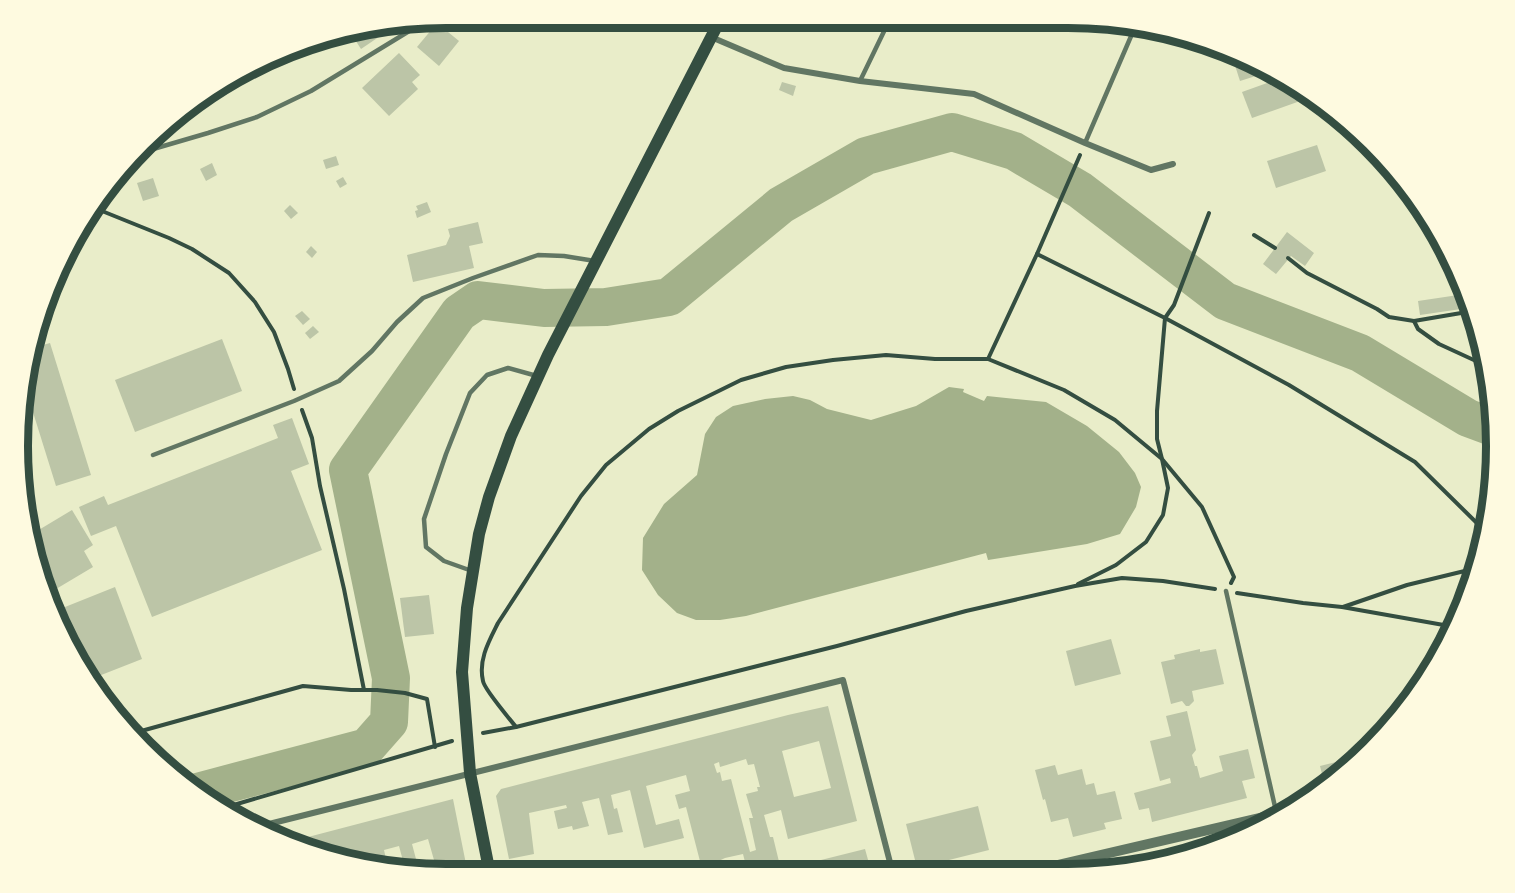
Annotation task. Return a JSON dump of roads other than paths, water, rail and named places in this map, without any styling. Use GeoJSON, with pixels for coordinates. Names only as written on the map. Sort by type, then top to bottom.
{"type":"FeatureCollection","features":[{"type":"Feature","properties":{"kind":"main road"},"geometry":{"type":"LineString","coordinates":[[488,864],[470,773],[462,672],[472,571],[489,497],[511,436],[562,328],[716,28]]}},
{"type":"Feature","properties":{"kind":"street"},"geometry":{"type":"LineString","coordinates":[[711,37],[784,68],[860,81],[975,94],[1151,170],[1173,164]]}},
{"type":"Feature","properties":{"kind":"street"},"geometry":{"type":"LineString","coordinates":[[268,824],[843,680],[890,864]]}},
{"type":"Feature","properties":{"kind":"street"},"geometry":{"type":"LineString","coordinates":[[1063,864],[1251,822]]}},
{"type":"Feature","properties":{"kind":"lane"},"geometry":{"type":"LineString","coordinates":[[860,81],[886,28]]}},
{"type":"Feature","properties":{"kind":"lane"},"geometry":{"type":"LineString","coordinates":[[153,149],[257,117],[311,91],[411,30]]}},
{"type":"Feature","properties":{"kind":"lane"},"geometry":{"type":"LineString","coordinates":[[1085,143],[1132,34]]}},
{"type":"Feature","properties":{"kind":"lane"},"geometry":{"type":"LineString","coordinates":[[153,455],[294,401],[339,381],[372,351],[397,322],[423,298],[538,255],[598,261]]}},
{"type":"Feature","properties":{"kind":"lane"},"geometry":{"type":"LineString","coordinates":[[472,571],[444,561],[426,547],[424,519],[446,454],[470,393],[487,375],[508,368],[539,376]]}},
{"type":"Feature","properties":{"kind":"lane"},"geometry":{"type":"LineString","coordinates":[[1226,591],[1275,809]]}},
{"type":"Feature","properties":{"kind":"waterway"},"geometry":{"type":"LineString","coordinates":[[207,789],[367,747],[389,722],[391,678],[348,470],[459,313],[478,300],[544,308],[606,307],[669,297],[781,205],[866,156],[952,132],[1014,151],[1080,190],[1225,301],[1360,353],[1468,418],[1486,425]]}}]}
